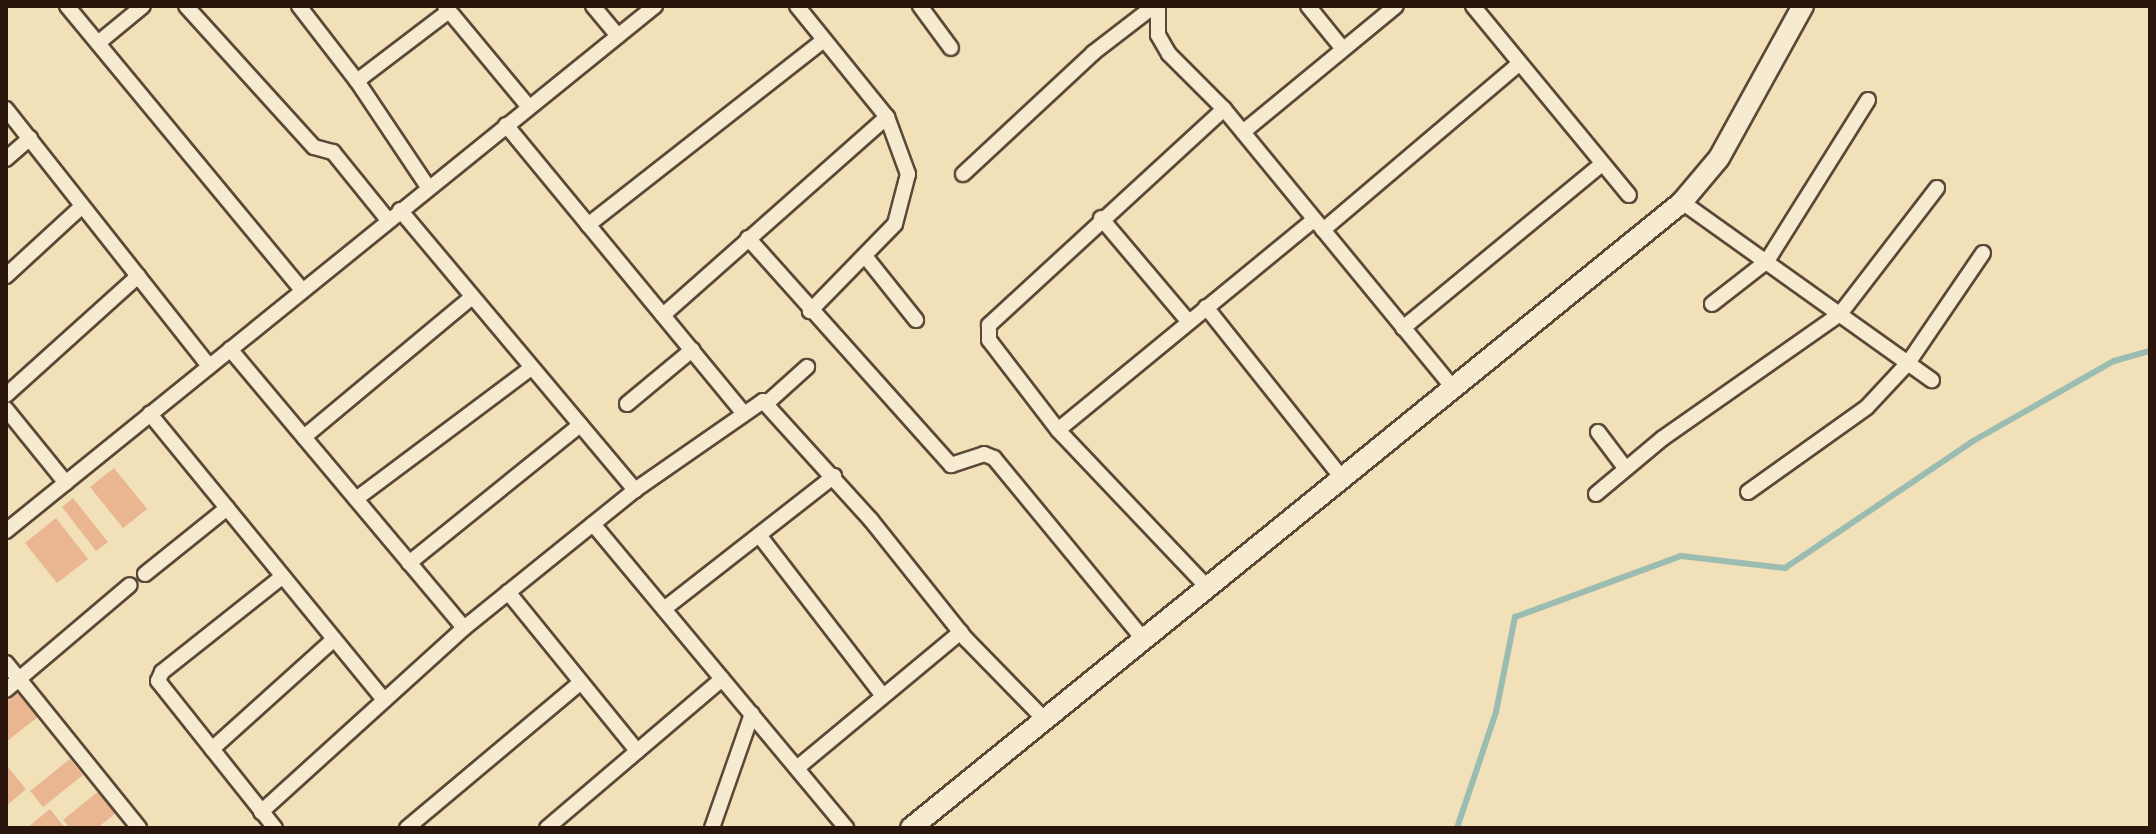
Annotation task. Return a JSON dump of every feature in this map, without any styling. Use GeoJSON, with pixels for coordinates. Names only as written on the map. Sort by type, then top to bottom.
{"type":"FeatureCollection","features":[{"type":"Feature","properties":{"kind":"street"},"geometry":{"type":"LineString","coordinates":[[67,6],[302,290]]}},
{"type":"Feature","properties":{"kind":"street"},"geometry":{"type":"LineString","coordinates":[[98,43],[143,6]]}},
{"type":"Feature","properties":{"kind":"street"},"geometry":{"type":"LineString","coordinates":[[186,6],[314,147],[333,152],[471,298],[635,490]]}},
{"type":"Feature","properties":{"kind":"street"},"geometry":{"type":"LineString","coordinates":[[299,6],[357,81],[428,187]]}},
{"type":"Feature","properties":{"kind":"street"},"geometry":{"type":"LineString","coordinates":[[593,6],[618,36]]}},
{"type":"Feature","properties":{"kind":"street"},"geometry":{"type":"LineString","coordinates":[[6,531],[655,6]]}},
{"type":"Feature","properties":{"kind":"street"},"geometry":{"type":"LineString","coordinates":[[797,6],[887,117],[908,174],[906,194],[895,224],[810,311]]}},
{"type":"Feature","properties":{"kind":"street"},"geometry":{"type":"LineString","coordinates":[[920,6],[951,48]]}},
{"type":"Feature","properties":{"kind":"street"},"geometry":{"type":"LineString","coordinates":[[1156,6],[1158,35],[1169,54],[1224,109],[1452,387]]}},
{"type":"Feature","properties":{"kind":"street"},"geometry":{"type":"LineString","coordinates":[[963,174],[1093,53],[1156,6]]}},
{"type":"Feature","properties":{"kind":"street"},"geometry":{"type":"LineString","coordinates":[[1308,6],[1343,49]]}},
{"type":"Feature","properties":{"kind":"street"},"geometry":{"type":"LineString","coordinates":[[1243,132],[1396,6]]}},
{"type":"Feature","properties":{"kind":"street"},"geometry":{"type":"LineString","coordinates":[[1473,6],[1601,165],[1629,195]]}},
{"type":"Feature","properties":{"kind":"street"},"geometry":{"type":"LineString","coordinates":[[911,828],[1682,202],[1719,158],[1803,6]]}},
{"type":"Feature","properties":{"kind":"street"},"geometry":{"type":"LineString","coordinates":[[357,81],[447,9],[528,106]]}},
{"type":"Feature","properties":{"kind":"street"},"geometry":{"type":"LineString","coordinates":[[588,225],[823,41]]}},
{"type":"Feature","properties":{"kind":"street"},"geometry":{"type":"LineString","coordinates":[[1058,430],[1188,321],[1319,225],[1519,64]]}},
{"type":"Feature","properties":{"kind":"street"},"geometry":{"type":"LineString","coordinates":[[1712,304],[1767,261],[1868,100]]}},
{"type":"Feature","properties":{"kind":"street"},"geometry":{"type":"LineString","coordinates":[[6,109],[209,366]]}},
{"type":"Feature","properties":{"kind":"street"},"geometry":{"type":"LineString","coordinates":[[1207,587],[1058,430],[996,356],[989,325],[1101,218],[1224,109]]}},
{"type":"Feature","properties":{"kind":"street"},"geometry":{"type":"LineString","coordinates":[[663,315],[887,117]]}},
{"type":"Feature","properties":{"kind":"street"},"geometry":{"type":"LineString","coordinates":[[506,125],[743,413]]}},
{"type":"Feature","properties":{"kind":"street"},"geometry":{"type":"LineString","coordinates":[[6,159],[30,138]]}},
{"type":"Feature","properties":{"kind":"street"},"geometry":{"type":"LineString","coordinates":[[1403,328],[1601,165]]}},
{"type":"Feature","properties":{"kind":"street"},"geometry":{"type":"LineString","coordinates":[[1596,494],[1840,314],[1937,188]]}},
{"type":"Feature","properties":{"kind":"street"},"geometry":{"type":"LineString","coordinates":[[1682,202],[1932,380]]}},
{"type":"Feature","properties":{"kind":"street"},"geometry":{"type":"LineString","coordinates":[[6,276],[82,206]]}},
{"type":"Feature","properties":{"kind":"street"},"geometry":{"type":"LineString","coordinates":[[1101,218],[1188,321]]}},
{"type":"Feature","properties":{"kind":"street"},"geometry":{"type":"LineString","coordinates":[[748,238],[810,311],[951,465],[984,454],[994,458],[1143,639]]}},
{"type":"Feature","properties":{"kind":"street"},"geometry":{"type":"LineString","coordinates":[[1748,492],[1867,407],[1908,363],[1983,253]]}},
{"type":"Feature","properties":{"kind":"street"},"geometry":{"type":"LineString","coordinates":[[865,256],[916,320]]}},
{"type":"Feature","properties":{"kind":"street"},"geometry":{"type":"LineString","coordinates":[[6,395],[138,276]]}},
{"type":"Feature","properties":{"kind":"street"},"geometry":{"type":"LineString","coordinates":[[304,437],[471,298]]}},
{"type":"Feature","properties":{"kind":"street"},"geometry":{"type":"LineString","coordinates":[[1206,307],[1341,477]]}},
{"type":"Feature","properties":{"kind":"street"},"geometry":{"type":"LineString","coordinates":[[230,349],[464,628]]}},
{"type":"Feature","properties":{"kind":"street"},"geometry":{"type":"LineString","coordinates":[[627,404],[692,350]]}},
{"type":"Feature","properties":{"kind":"street"},"geometry":{"type":"LineString","coordinates":[[261,812],[508,592],[635,490],[743,413],[767,403],[807,367]]}},
{"type":"Feature","properties":{"kind":"street"},"geometry":{"type":"LineString","coordinates":[[356,499],[530,369]]}},
{"type":"Feature","properties":{"kind":"street"},"geometry":{"type":"LineString","coordinates":[[767,403],[834,476],[961,632],[1044,719]]}},
{"type":"Feature","properties":{"kind":"street"},"geometry":{"type":"LineString","coordinates":[[6,409],[66,483]]}},
{"type":"Feature","properties":{"kind":"street"},"geometry":{"type":"LineString","coordinates":[[150,414],[384,700]]}},
{"type":"Feature","properties":{"kind":"street"},"geometry":{"type":"LineString","coordinates":[[409,563],[580,425]]}},
{"type":"Feature","properties":{"kind":"street"},"geometry":{"type":"LineString","coordinates":[[1598,432],[1626,469]]}},
{"type":"Feature","properties":{"kind":"street"},"geometry":{"type":"LineString","coordinates":[[664,609],[834,476]]}},
{"type":"Feature","properties":{"kind":"street"},"geometry":{"type":"LineString","coordinates":[[145,574],[227,508]]}},
{"type":"Feature","properties":{"kind":"street"},"geometry":{"type":"LineString","coordinates":[[593,524],[846,828]]}},
{"type":"Feature","properties":{"kind":"street"},"geometry":{"type":"LineString","coordinates":[[759,535],[883,696]]}},
{"type":"Feature","properties":{"kind":"street"},"geometry":{"type":"LineString","coordinates":[[275,828],[212,749],[164,696],[162,672],[283,576]]}},
{"type":"Feature","properties":{"kind":"street"},"geometry":{"type":"LineString","coordinates":[[6,690],[130,585]]}},
{"type":"Feature","properties":{"kind":"street"},"geometry":{"type":"LineString","coordinates":[[508,592],[637,751]]}},
{"type":"Feature","properties":{"kind":"street"},"geometry":{"type":"LineString","coordinates":[[797,768],[961,632]]}},
{"type":"Feature","properties":{"kind":"street"},"geometry":{"type":"LineString","coordinates":[[212,749],[334,639]]}},
{"type":"Feature","properties":{"kind":"street"},"geometry":{"type":"LineString","coordinates":[[6,663],[139,828]]}},
{"type":"Feature","properties":{"kind":"street"},"geometry":{"type":"LineString","coordinates":[[547,828],[722,679]]}},
{"type":"Feature","properties":{"kind":"street"},"geometry":{"type":"LineString","coordinates":[[407,828],[581,682]]}},
{"type":"Feature","properties":{"kind":"street"},"geometry":{"type":"LineString","coordinates":[[712,828],[752,714]]}},
{"type":"Feature","properties":{"kind":"building"},"geometry":{"type":"Polygon","coordinates":[[[114,468],[147,509],[123,528],[90,487],[114,468]]]}},
{"type":"Feature","properties":{"kind":"building"},"geometry":{"type":"Polygon","coordinates":[[[73,498],[108,542],[96,551],[62,507],[73,498]]]}},
{"type":"Feature","properties":{"kind":"building"},"geometry":{"type":"Polygon","coordinates":[[[56,518],[88,559],[57,583],[25,543],[56,518]]]}},
{"type":"Feature","properties":{"kind":"building"},"geometry":{"type":"Polygon","coordinates":[[[19,692],[39,716],[6,742],[6,702],[19,692]]]}},
{"type":"Feature","properties":{"kind":"building"},"geometry":{"type":"Polygon","coordinates":[[[70,759],[83,775],[43,807],[30,791],[70,759]]]}},
{"type":"Feature","properties":{"kind":"building"},"geometry":{"type":"Polygon","coordinates":[[[6,765],[26,789],[6,806],[6,765]]]}},
{"type":"Feature","properties":{"kind":"building"},"geometry":{"type":"Polygon","coordinates":[[[99,791],[116,813],[97,828],[70,828],[63,820],[99,791]]]}},
{"type":"Feature","properties":{"kind":"building"},"geometry":{"type":"Polygon","coordinates":[[[50,809],[65,828],[27,828],[50,809]]]}},
{"type":"Feature","properties":{"kind":"waterway"},"geometry":{"type":"LineString","coordinates":[[1457,828],[1496,712],[1515,617],[1681,556],[1785,568],[1973,441],[2114,361],[2150,351]]}}]}
